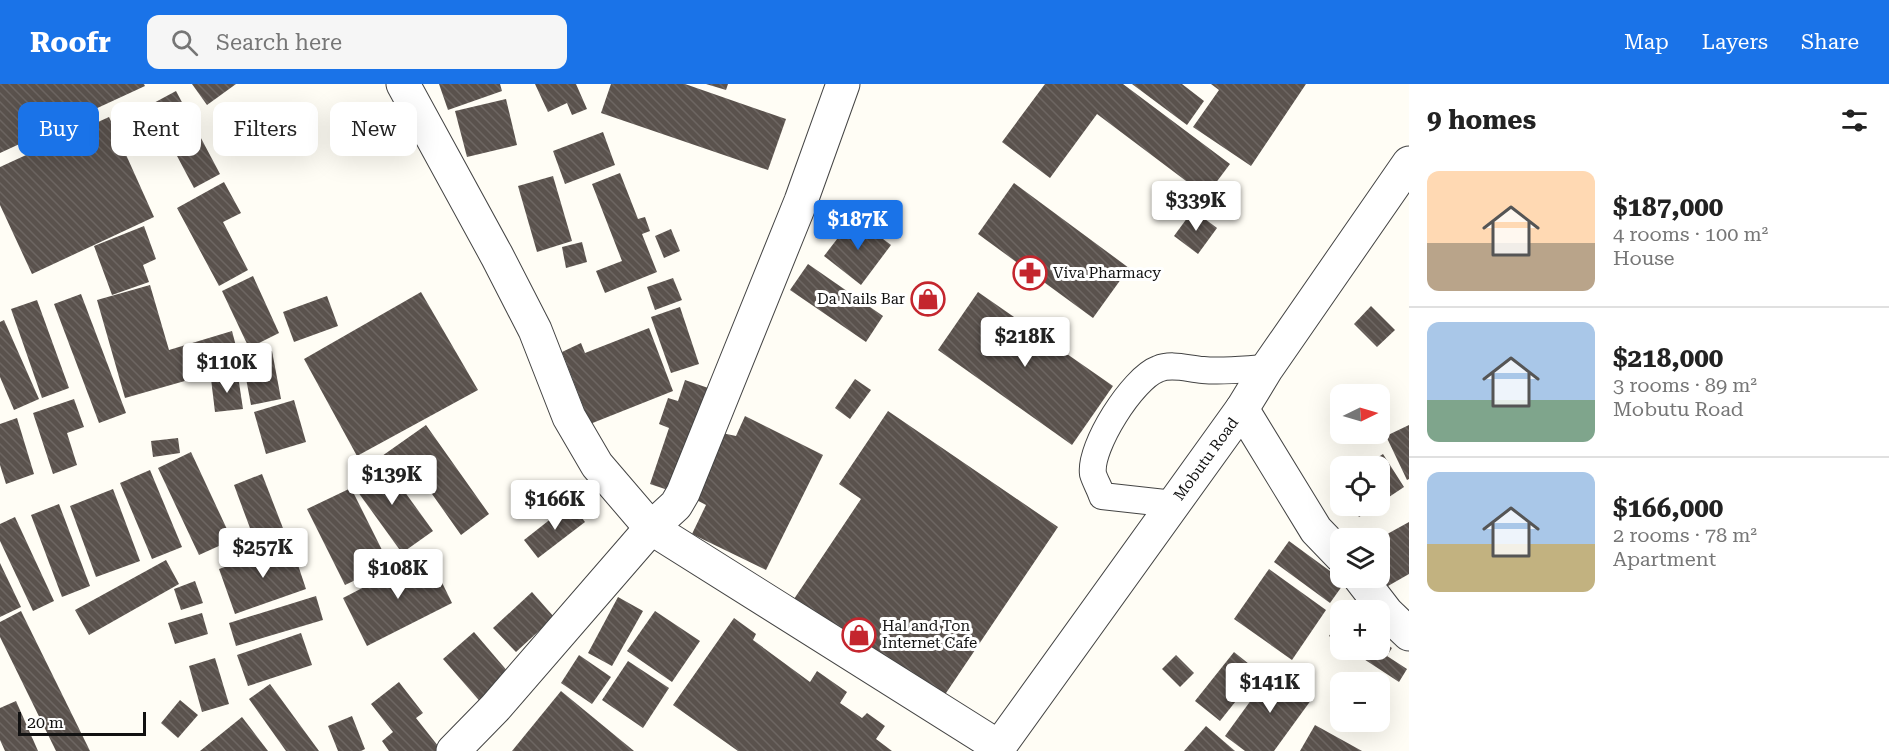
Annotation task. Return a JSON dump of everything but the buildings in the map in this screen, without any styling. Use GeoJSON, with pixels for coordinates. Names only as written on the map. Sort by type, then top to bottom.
{"type":"FeatureCollection","features":[{"type":"Feature","properties":{"kind":"street"},"geometry":{"type":"LineString","coordinates":[[403,84],[535,330],[569,417],[597,465],[651,528],[998,749]]}},
{"type":"Feature","properties":{"kind":"street"},"geometry":{"type":"LineString","coordinates":[[453,751],[495,708],[651,528],[676,505],[683,493],[801,201],[843,84]]}},
{"type":"Feature","properties":{"kind":"street","name":"Mobutu Road"},"geometry":{"type":"LineString","coordinates":[[998,749],[1242,409],[1267,368],[1409,163]]}},
{"type":"Feature","properties":{"kind":"street"},"geometry":{"type":"LineString","coordinates":[[1242,409],[1316,530],[1330,545]]}},
{"type":"Feature","properties":{"kind":"street"},"geometry":{"type":"LineString","coordinates":[[1367,588],[1387,613],[1409,634]]}},
{"type":"Feature","properties":{"kind":"lane"},"geometry":{"type":"LineString","coordinates":[[1174,504],[1102,495],[1093,474],[1096,451],[1104,430],[1137,385],[1157,369],[1180,366],[1204,370],[1267,368]]}},
{"type":"Feature","properties":{"kind":"place","name":"Viva Pharmacy"},"geometry":{"type":"Point","coordinates":[1030,273]}},
{"type":"Feature","properties":{"kind":"place","name":"Da Nails Bar"},"geometry":{"type":"Point","coordinates":[928,299]}},
{"type":"Feature","properties":{"kind":"place","name":"Hal and Ton Internet Cafe"},"geometry":{"type":"Point","coordinates":[859,635]}}]}
